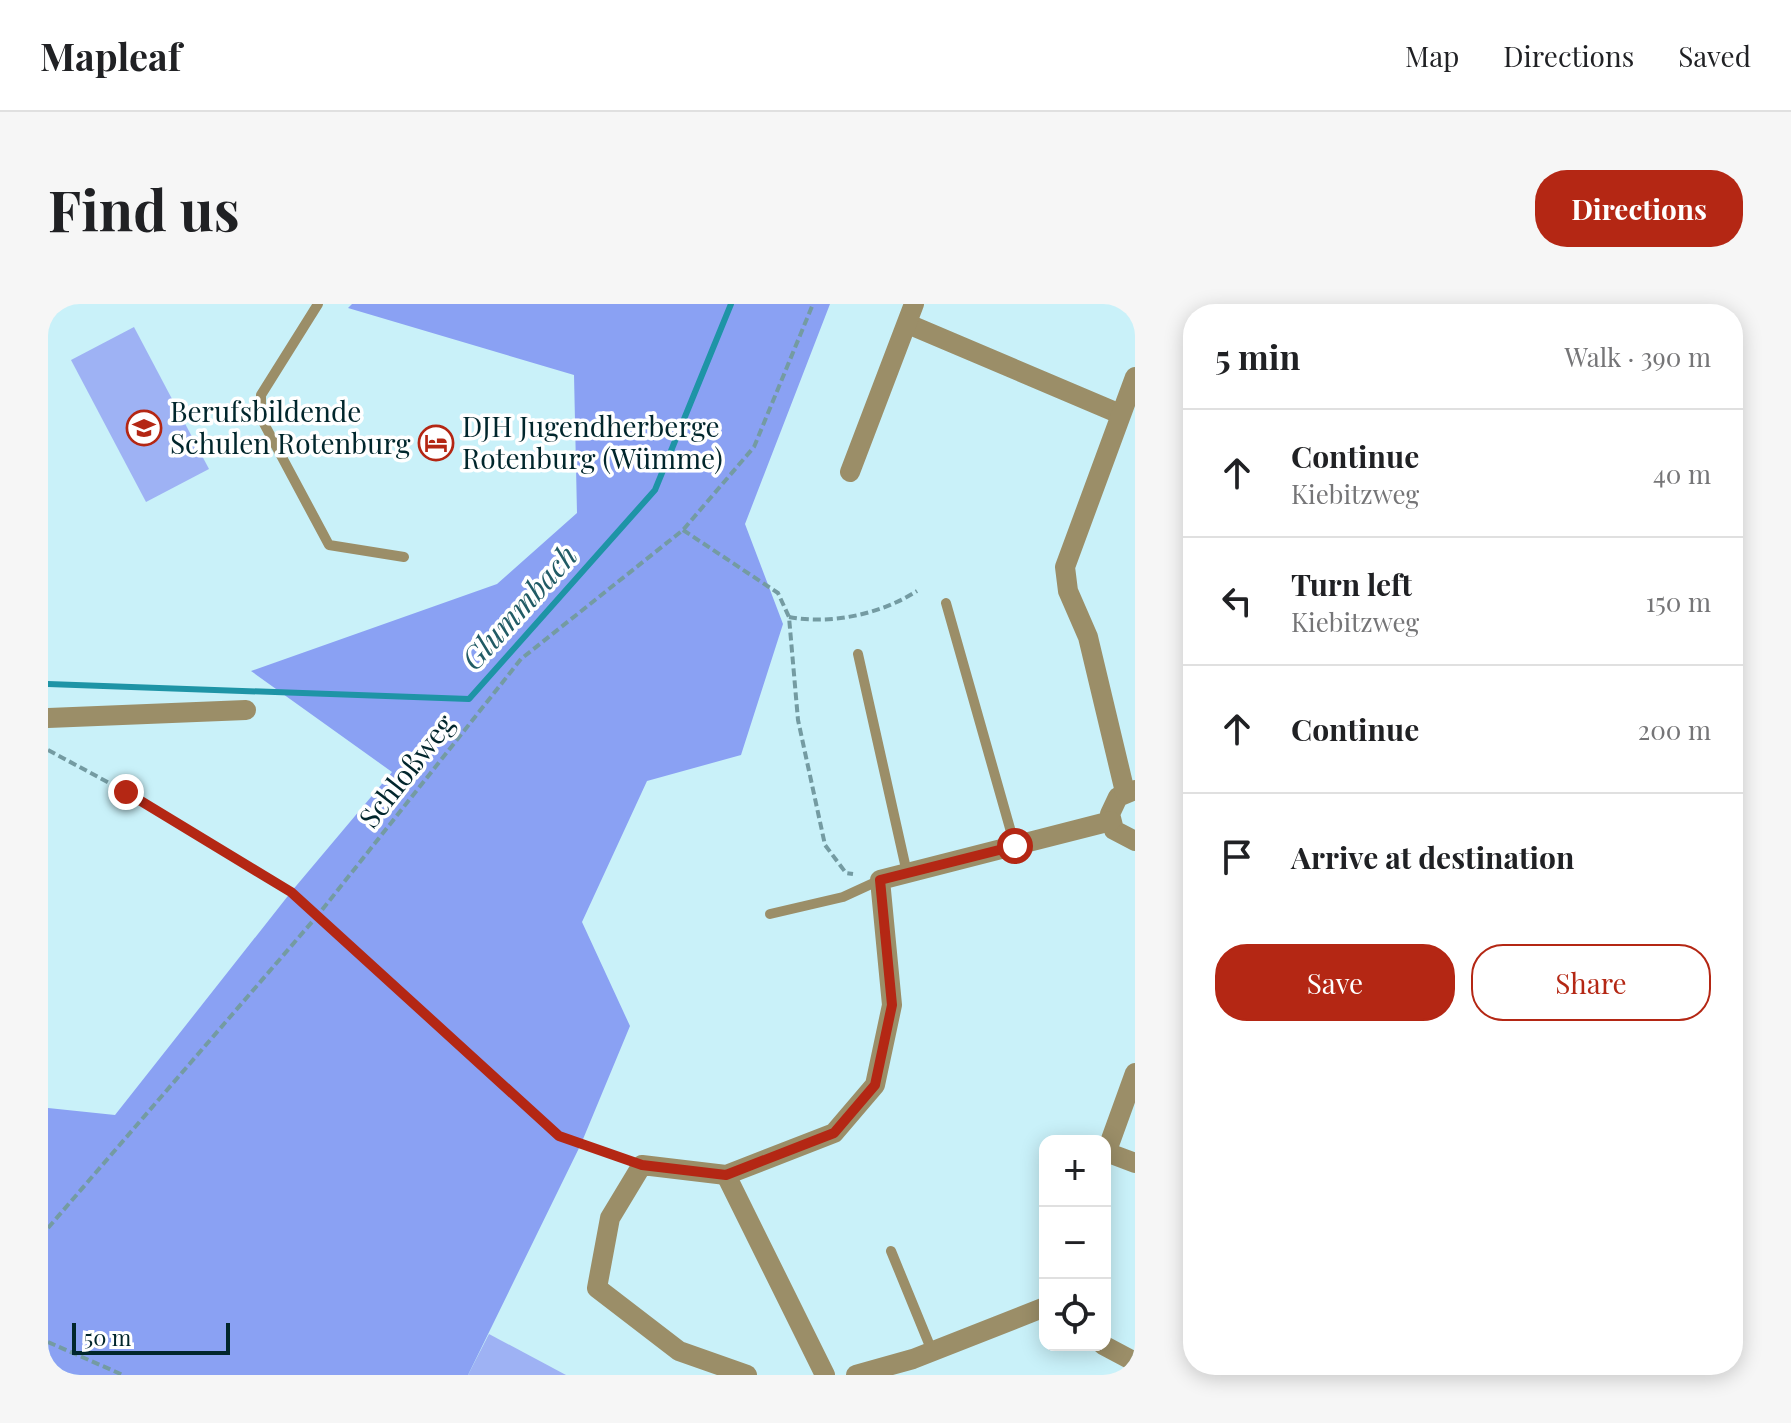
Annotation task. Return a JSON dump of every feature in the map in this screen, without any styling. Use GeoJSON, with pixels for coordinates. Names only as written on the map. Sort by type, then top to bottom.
{"type":"FeatureCollection","features":[{"type":"Feature","properties":{"kind":"street"},"geometry":{"type":"LineString","coordinates":[[850,472],[911,314],[1120,414]]}},
{"type":"Feature","properties":{"kind":"street"},"geometry":{"type":"LineString","coordinates":[[1135,377],[1065,567],[1068,591],[1088,637],[1130,791],[1113,805],[1111,821],[1122,837],[1135,841]]}},
{"type":"Feature","properties":{"kind":"street"},"geometry":{"type":"LineString","coordinates":[[48,718],[246,710]]}},
{"type":"Feature","properties":{"kind":"street"},"geometry":{"type":"LineString","coordinates":[[747,1375],[679,1351],[597,1288],[610,1218],[642,1165],[726,1175],[834,1133],[875,1085],[892,1005],[880,880],[1111,821]]}},
{"type":"Feature","properties":{"kind":"street"},"geometry":{"type":"LineString","coordinates":[[1111,1140],[1135,1073]]}},
{"type":"Feature","properties":{"kind":"street"},"geometry":{"type":"LineString","coordinates":[[1111,1156],[1135,1163]]}},
{"type":"Feature","properties":{"kind":"street"},"geometry":{"type":"LineString","coordinates":[[726,1175],[825,1375]]}},
{"type":"Feature","properties":{"kind":"street"},"geometry":{"type":"LineString","coordinates":[[856,1375],[932,1351],[1039,1309]]}},
{"type":"Feature","properties":{"kind":"street"},"geometry":{"type":"LineString","coordinates":[[1111,1349],[1135,1362]]}},
{"type":"Feature","properties":{"kind":"lane"},"geometry":{"type":"LineString","coordinates":[[318,304],[261,395],[261,418],[329,545],[404,557]]}},
{"type":"Feature","properties":{"kind":"lane"},"geometry":{"type":"LineString","coordinates":[[946,603],[1015,846]]}},
{"type":"Feature","properties":{"kind":"lane"},"geometry":{"type":"LineString","coordinates":[[858,654],[907,873]]}},
{"type":"Feature","properties":{"kind":"lane"},"geometry":{"type":"LineString","coordinates":[[770,914],[843,897],[880,880]]}},
{"type":"Feature","properties":{"kind":"lane"},"geometry":{"type":"LineString","coordinates":[[891,1251],[932,1351]]}},
{"type":"Feature","properties":{"kind":"path","name":"Schloßweg"},"geometry":{"type":"LineString","coordinates":[[48,1228],[318,915],[521,659],[683,530],[754,447],[813,304]]}},
{"type":"Feature","properties":{"kind":"path"},"geometry":{"type":"LineString","coordinates":[[683,530],[778,593],[789,617],[798,720],[825,845],[846,873],[880,880]]}},
{"type":"Feature","properties":{"kind":"path"},"geometry":{"type":"LineString","coordinates":[[789,617],[813,621],[892,607],[917,591]]}},
{"type":"Feature","properties":{"kind":"path"},"geometry":{"type":"LineString","coordinates":[[48,750],[126,792],[291,892],[559,1136],[642,1165]]}},
{"type":"Feature","properties":{"kind":"path"},"geometry":{"type":"LineString","coordinates":[[48,1342],[123,1375]]}},
{"type":"Feature","properties":{"kind":"shaded area"},"geometry":{"type":"Polygon","coordinates":[[[352,304],[830,304],[745,524],[783,624],[741,755],[647,781],[582,922],[630,1026],[581,1144],[468,1375],[48,1375],[48,1108],[115,1115],[291,892],[392,772],[251,671],[497,584],[577,513],[574,375],[348,308],[352,304]]]}},
{"type":"Feature","properties":{"kind":"shaded area"},"geometry":{"type":"Polygon","coordinates":[[[134,327],[209,469],[146,502],[71,360],[134,327]]]}},
{"type":"Feature","properties":{"kind":"shaded area"},"geometry":{"type":"Polygon","coordinates":[[[489,1334],[566,1375],[468,1375],[489,1334]]]}},
{"type":"Feature","properties":{"kind":"waterway","name":"Glummbach"},"geometry":{"type":"LineString","coordinates":[[48,684],[469,699],[655,490],[731,304]]}},
{"type":"Feature","properties":{"kind":"place","name":"Berufsbildende Schulen Rotenburg"},"geometry":{"type":"Point","coordinates":[144,428]}},
{"type":"Feature","properties":{"kind":"place","name":"DJH Jugendherberge Rotenburg (Wümme)"},"geometry":{"type":"Point","coordinates":[436,443]}},
{"type":"Feature","properties":{"kind":"route"},"geometry":{"type":"LineString","coordinates":[[126,792],[291,892],[559,1136],[642,1165],[726,1175],[834,1133],[875,1085],[892,1005],[880,880],[1015,846]]}}]}
